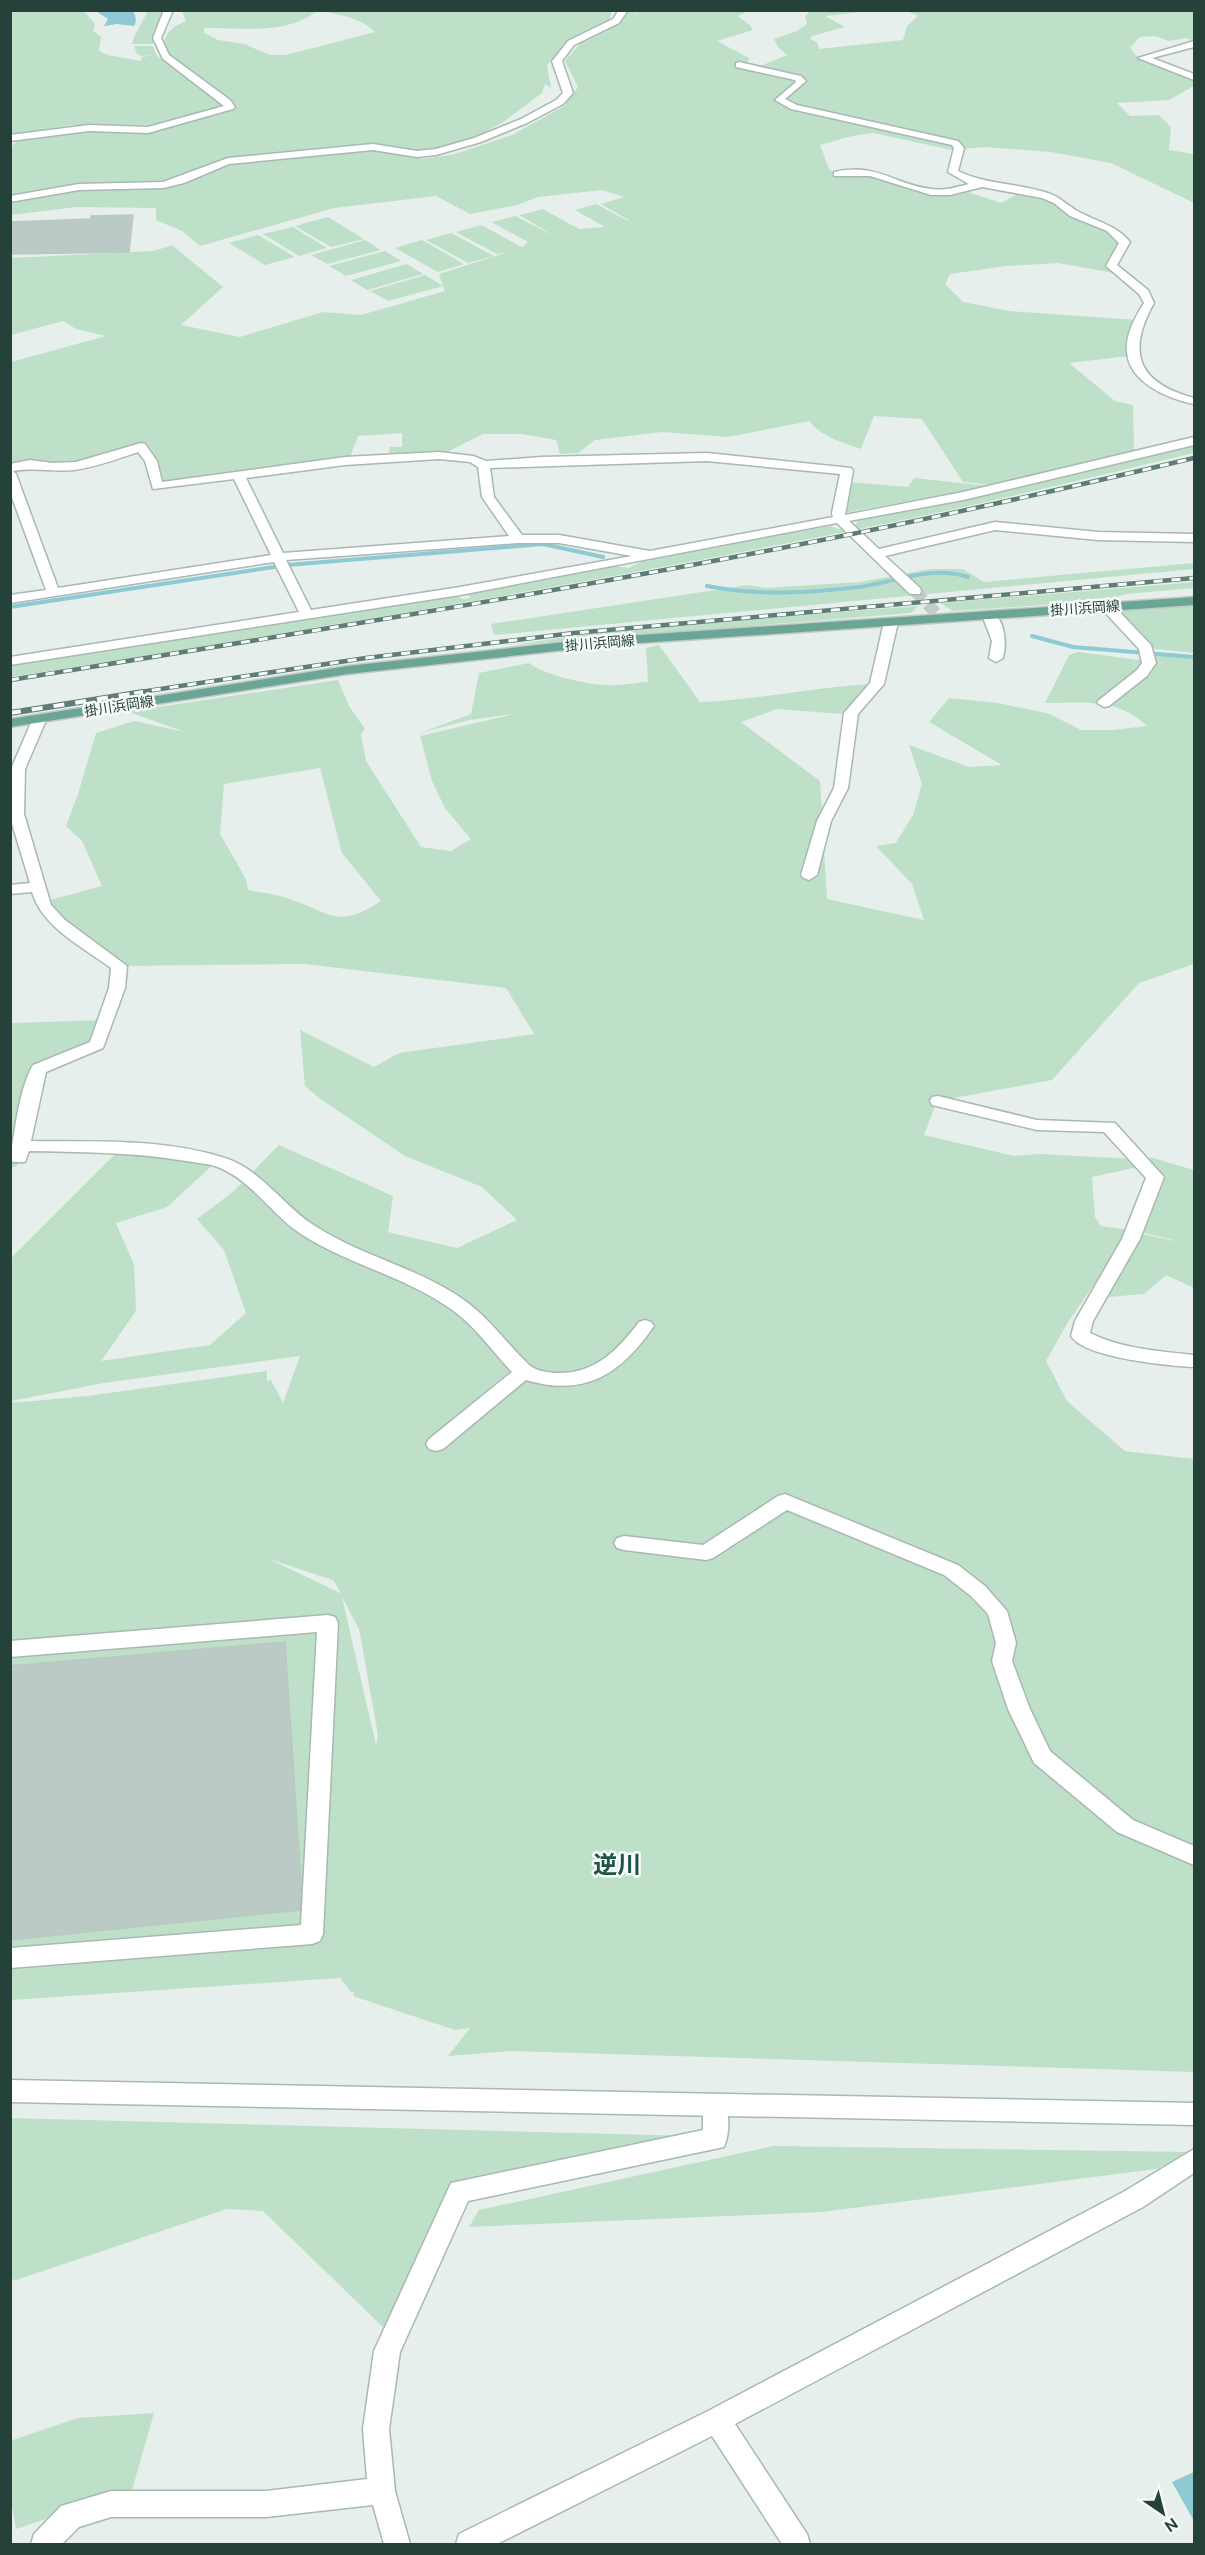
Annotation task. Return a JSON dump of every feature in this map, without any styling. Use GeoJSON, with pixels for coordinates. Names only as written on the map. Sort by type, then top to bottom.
{"type":"FeatureCollection","features":[{"type":"Feature","properties":{"kind":"main road","name":"掛川浜岡線"},"geometry":{"type":"LineString","coordinates":[[10,723],[360,669],[611,641],[891,622],[938,616],[989,615],[1194,601]]}},
{"type":"Feature","properties":{"kind":"street"},"geometry":{"type":"LineString","coordinates":[[10,138],[89,128],[148,130],[230,107],[227,102],[162,52],[157,38],[169,10]]}},
{"type":"Feature","properties":{"kind":"street"},"geometry":{"type":"LineString","coordinates":[[10,199],[102,185],[139,187],[163,185],[187,179],[212,165],[228,161],[376,147],[422,154],[460,145],[530,118],[565,99],[568,93],[557,61],[571,43],[616,21],[624,10]]}},
{"type":"Feature","properties":{"kind":"street"},"geometry":{"type":"LineString","coordinates":[[1194,44],[1143,58],[1194,77]]}},
{"type":"Feature","properties":{"kind":"street"},"geometry":{"type":"LineString","coordinates":[[739,65],[798,78],[801,81],[798,87],[783,95],[780,100],[794,107],[955,143],[959,148],[953,171],[959,176],[981,184],[1045,195],[1058,201],[1074,214],[1111,229],[1125,242],[1111,266],[1144,292],[1149,303],[1142,314],[1132,355],[1144,375],[1175,397],[1194,401]]}},
{"type":"Feature","properties":{"kind":"street"},"geometry":{"type":"LineString","coordinates":[[837,174],[856,171],[873,173],[938,193],[981,184]]}},
{"type":"Feature","properties":{"kind":"street"},"geometry":{"type":"LineString","coordinates":[[10,661],[307,615],[609,564],[963,496],[1194,441]]}},
{"type":"Feature","properties":{"kind":"street"},"geometry":{"type":"LineString","coordinates":[[10,468],[30,464],[52,467],[76,466],[111,458],[141,447],[151,461],[157,486],[345,461],[369,462],[438,455],[478,459],[484,465],[488,496],[518,539]]}},
{"type":"Feature","properties":{"kind":"street"},"geometry":{"type":"LineString","coordinates":[[484,465],[542,461],[707,457],[847,471],[838,513],[841,520],[913,588]]}},
{"type":"Feature","properties":{"kind":"street"},"geometry":{"type":"LineString","coordinates":[[10,474],[53,592]]}},
{"type":"Feature","properties":{"kind":"street"},"geometry":{"type":"LineString","coordinates":[[238,476],[307,615]]}},
{"type":"Feature","properties":{"kind":"street"},"geometry":{"type":"LineString","coordinates":[[876,554],[995,526],[1098,536],[1194,538]]}},
{"type":"Feature","properties":{"kind":"street"},"geometry":{"type":"LineString","coordinates":[[10,599],[280,557],[518,539],[559,539],[650,555]]}},
{"type":"Feature","properties":{"kind":"street"},"geometry":{"type":"LineString","coordinates":[[1104,703],[1142,674],[1149,663],[1148,653],[1107,607]]}},
{"type":"Feature","properties":{"kind":"street"},"geometry":{"type":"LineString","coordinates":[[989,615],[1000,636],[1001,646],[996,658]]}},
{"type":"Feature","properties":{"kind":"street"},"geometry":{"type":"LineString","coordinates":[[809,875],[824,821],[841,788],[851,713],[877,684],[891,622]]}},
{"type":"Feature","properties":{"kind":"street"},"geometry":{"type":"LineString","coordinates":[[40,718],[18,753],[17,814],[44,906],[60,923],[119,966],[117,988],[97,1045],[39,1069],[33,1086],[20,1152],[122,1147],[200,1157],[231,1167],[306,1230],[339,1248],[418,1281],[464,1308],[489,1330],[524,1372],[546,1379],[565,1380],[592,1374],[617,1362],[645,1326]]}},
{"type":"Feature","properties":{"kind":"street"},"geometry":{"type":"LineString","coordinates":[[10,890],[38,887]]}},
{"type":"Feature","properties":{"kind":"street"},"geometry":{"type":"LineString","coordinates":[[938,1101],[1037,1125],[1109,1127],[1155,1177],[1131,1239],[1084,1321],[1080,1336],[1095,1344],[1141,1357],[1194,1361]]}},
{"type":"Feature","properties":{"kind":"street"},"geometry":{"type":"LineString","coordinates":[[436,1444],[524,1372]]}},
{"type":"Feature","properties":{"kind":"street"},"geometry":{"type":"LineString","coordinates":[[624,1543],[706,1553],[785,1501],[951,1570],[978,1591],[997,1611],[1006,1643],[1002,1661],[1019,1709],[1042,1758],[1125,1826],[1194,1856]]}},
{"type":"Feature","properties":{"kind":"street"},"geometry":{"type":"LineString","coordinates":[[10,1649],[328,1623],[312,1934],[10,1958]]}},
{"type":"Feature","properties":{"kind":"street"},"geometry":{"type":"LineString","coordinates":[[10,2091],[1194,2114]]}},
{"type":"Feature","properties":{"kind":"street"},"geometry":{"type":"LineString","coordinates":[[396,2544],[382,2492],[376,2429],[387,2350],[460,2191],[716,2139],[715,2105]]}},
{"type":"Feature","properties":{"kind":"street"},"geometry":{"type":"LineString","coordinates":[[469,2544],[717,2420],[1134,2199],[1194,2160]]}},
{"type":"Feature","properties":{"kind":"street"},"geometry":{"type":"LineString","coordinates":[[717,2420],[796,2544]]}},
{"type":"Feature","properties":{"kind":"street"},"geometry":{"type":"LineString","coordinates":[[44,2544],[71,2517],[111,2504],[266,2504],[382,2492]]}},
{"type":"Feature","properties":{"kind":"green space"},"geometry":{"type":"Polygon","coordinates":[[[612,10],[609,22],[574,37],[547,65],[551,88],[545,84],[542,93],[502,123],[486,131],[487,133],[463,142],[414,154],[423,159],[455,154],[512,135],[564,106],[578,87],[565,61],[579,45],[581,37],[610,24],[622,11],[637,11],[636,15],[640,10],[748,11],[738,16],[753,30],[717,41],[749,58],[747,63],[755,68],[787,55],[778,47],[774,39],[797,31],[807,24],[805,17],[809,12],[814,11],[869,11],[825,16],[845,27],[812,36],[810,39],[817,42],[819,49],[903,40],[907,26],[918,16],[906,11],[1194,11],[1194,41],[1186,38],[1169,41],[1155,36],[1140,37],[1130,48],[1138,58],[1194,80],[1194,86],[1169,100],[1117,103],[1130,116],[1159,115],[1171,127],[1169,150],[1194,154],[1194,203],[1111,163],[1051,152],[986,147],[952,150],[873,133],[820,145],[829,169],[839,177],[873,173],[938,193],[961,190],[1002,203],[1017,194],[1028,192],[1083,214],[1113,230],[1125,242],[1111,266],[1114,273],[1058,263],[1006,266],[950,274],[945,284],[963,302],[1009,311],[1137,320],[1129,356],[1069,363],[1115,401],[1133,405],[1134,451],[992,485],[963,482],[922,419],[874,416],[861,449],[826,435],[810,421],[728,437],[662,432],[595,440],[578,453],[560,454],[556,440],[522,434],[483,434],[445,453],[388,456],[390,447],[402,447],[402,433],[358,436],[350,457],[163,482],[144,445],[11,474],[11,362],[106,336],[76,329],[63,321],[11,335],[11,258],[154,251],[172,245],[223,287],[181,325],[240,337],[323,312],[361,315],[445,291],[439,274],[508,252],[497,254],[456,232],[481,225],[522,247],[528,242],[491,222],[515,216],[554,236],[519,215],[543,209],[579,229],[605,227],[575,210],[596,204],[630,221],[601,204],[624,197],[602,190],[538,197],[517,205],[470,214],[436,196],[334,208],[200,246],[182,231],[156,220],[156,208],[76,207],[11,215],[11,147],[18,140],[85,130],[153,133],[234,108],[181,67],[166,48],[165,39],[168,33],[186,21],[182,11],[612,10]],[[317,11],[304,19],[277,27],[204,28],[204,33],[218,40],[244,44],[270,55],[286,55],[375,32],[356,20],[317,11]]]}},
{"type":"Feature","properties":{"kind":"green space"},"geometry":{"type":"Polygon","coordinates":[[[11,11],[84,11],[95,24],[93,31],[101,37],[99,51],[108,55],[141,61],[142,57],[154,55],[137,54],[134,46],[153,46],[156,55],[224,106],[157,125],[72,125],[11,135],[11,11]]]}},
{"type":"Feature","properties":{"kind":"green space"},"geometry":{"type":"Polygon","coordinates":[[[148,11],[170,11],[157,31],[153,44],[132,44],[134,37],[148,11]]]}},
{"type":"Feature","properties":{"kind":"green space"},"geometry":{"type":"Polygon","coordinates":[[[328,217],[364,239],[331,247],[295,226],[328,217]]]}},
{"type":"Feature","properties":{"kind":"green space"},"geometry":{"type":"Polygon","coordinates":[[[293,227],[327,248],[299,256],[263,234],[293,227]]]}},
{"type":"Feature","properties":{"kind":"green space"},"geometry":{"type":"Polygon","coordinates":[[[451,233],[494,256],[468,263],[426,240],[451,233]]]}},
{"type":"Feature","properties":{"kind":"green space"},"geometry":{"type":"Polygon","coordinates":[[[258,235],[295,257],[265,265],[229,243],[258,235]]]}},
{"type":"Feature","properties":{"kind":"green space"},"geometry":{"type":"Polygon","coordinates":[[[365,240],[381,250],[327,264],[311,255],[365,240]]]}},
{"type":"Feature","properties":{"kind":"green space"},"geometry":{"type":"Polygon","coordinates":[[[422,240],[464,264],[438,272],[395,248],[422,240]]]}},
{"type":"Feature","properties":{"kind":"green space"},"geometry":{"type":"Polygon","coordinates":[[[385,251],[401,261],[346,276],[329,266],[385,251]]]}},
{"type":"Feature","properties":{"kind":"green space"},"geometry":{"type":"Polygon","coordinates":[[[407,264],[423,274],[367,290],[351,280],[407,264]]]}},
{"type":"Feature","properties":{"kind":"green space"},"geometry":{"type":"Polygon","coordinates":[[[425,275],[443,286],[388,301],[370,291],[425,275]]]}},
{"type":"Feature","properties":{"kind":"green space"},"geometry":{"type":"Polygon","coordinates":[[[1194,443],[1194,453],[864,528],[438,607],[11,677],[11,665],[455,595],[463,599],[470,598],[468,593],[616,566],[629,568],[646,559],[830,526],[839,529],[855,526],[858,520],[942,505],[1194,443]]]}},
{"type":"Feature","properties":{"kind":"green space"},"geometry":{"type":"Polygon","coordinates":[[[914,478],[989,486],[844,513],[848,482],[908,487],[914,478]]]}},
{"type":"Feature","properties":{"kind":"green space"},"geometry":{"type":"Polygon","coordinates":[[[1194,563],[1194,569],[494,635],[491,624],[748,585],[765,588],[860,582],[931,569],[963,569],[984,582],[1194,563]]]}},
{"type":"Feature","properties":{"kind":"green space"},"geometry":{"type":"Polygon","coordinates":[[[1194,582],[1194,588],[1127,594],[1102,601],[953,611],[940,603],[1194,582]]]}},
{"type":"Feature","properties":{"kind":"green space"},"geometry":{"type":"Polygon","coordinates":[[[1194,605],[1194,653],[1144,646],[1116,610],[1194,605]]]}},
{"type":"Feature","properties":{"kind":"green space"},"geometry":{"type":"Polygon","coordinates":[[[918,606],[911,613],[515,645],[666,625],[918,606]]]}},
{"type":"Feature","properties":{"kind":"green space"},"geometry":{"type":"Polygon","coordinates":[[[659,645],[700,702],[877,684],[842,714],[777,709],[741,722],[820,781],[827,899],[924,920],[912,884],[876,846],[896,843],[913,815],[922,784],[909,745],[969,767],[1002,765],[929,722],[949,698],[998,703],[1050,714],[1081,730],[1113,730],[1147,726],[1123,710],[1111,706],[1086,703],[1045,703],[1069,655],[1078,652],[1162,663],[1152,660],[1151,654],[1194,657],[1194,964],[1139,983],[1052,1080],[937,1101],[924,1135],[1014,1156],[1041,1154],[1134,1159],[1138,1167],[1092,1177],[1095,1217],[1101,1226],[1130,1230],[1068,1322],[1046,1361],[1067,1401],[1125,1451],[1194,1459],[1194,2072],[510,2051],[448,2056],[470,2028],[455,2030],[353,1996],[354,1992],[351,1992],[340,1978],[11,2000],[11,1403],[87,1396],[267,1371],[267,1381],[271,1380],[283,1403],[300,1356],[104,1383],[11,1401],[10,1267],[13,1265],[11,1258],[122,1147],[216,1162],[167,1207],[116,1223],[134,1265],[136,1311],[101,1361],[210,1345],[246,1313],[224,1250],[197,1219],[234,1191],[279,1145],[393,1196],[388,1232],[457,1248],[517,1220],[482,1187],[405,1156],[319,1098],[305,1086],[300,1030],[374,1067],[399,1053],[534,1034],[506,988],[305,964],[119,966],[43,902],[102,886],[82,841],[66,826],[96,733],[134,721],[185,732],[132,713],[132,711],[338,680],[349,706],[365,729],[361,734],[366,761],[421,847],[451,851],[471,839],[445,808],[432,781],[420,736],[514,714],[469,720],[420,733],[471,714],[479,673],[529,663],[554,675],[598,685],[648,682],[646,648],[659,645]],[[320,768],[224,784],[220,834],[246,879],[248,890],[285,897],[326,914],[344,917],[366,910],[381,901],[342,853],[320,768]],[[269,1559],[341,1593],[333,1580],[269,1559]],[[342,1597],[376,1745],[378,1735],[359,1629],[342,1597]]]}},
{"type":"Feature","properties":{"kind":"green space"},"geometry":{"type":"Polygon","coordinates":[[[106,1020],[97,1045],[39,1069],[17,1166],[11,1168],[11,1023],[106,1020]]]}},
{"type":"Feature","properties":{"kind":"green space"},"geometry":{"type":"Polygon","coordinates":[[[1149,1157],[1194,1170],[1194,1288],[1166,1275],[1144,1294],[1109,1297],[1123,1254],[1136,1233],[1186,1243],[1135,1231],[1155,1177],[1149,1157]]]}},
{"type":"Feature","properties":{"kind":"green space"},"geometry":{"type":"Polygon","coordinates":[[[11,2118],[692,2136],[453,2188],[388,2332],[263,2211],[227,2209],[16,2280],[11,2279],[11,2118]]]}},
{"type":"Feature","properties":{"kind":"green space"},"geometry":{"type":"Polygon","coordinates":[[[773,2146],[1192,2152],[1156,2169],[822,2212],[469,2227],[479,2210],[773,2146]]]}},
{"type":"Feature","properties":{"kind":"green space"},"geometry":{"type":"Polygon","coordinates":[[[154,2413],[132,2490],[16,2529],[11,2500],[10,2441],[78,2418],[154,2413]]]}},
{"type":"Feature","properties":{"kind":"water"},"geometry":{"type":"Polygon","coordinates":[[[96,11],[133,11],[136,22],[134,26],[117,24],[104,26],[108,19],[96,11]]]}},
{"type":"Feature","properties":{"kind":"water"},"geometry":{"type":"Polygon","coordinates":[[[1194,2472],[1194,2521],[1172,2482],[1194,2472]]]}},
{"type":"Feature","properties":{"kind":"building"},"geometry":{"type":"Polygon","coordinates":[[[133,215],[129,252],[10,254],[10,222],[133,215]]]}},
{"type":"Feature","properties":{"kind":"building"},"geometry":{"type":"Polygon","coordinates":[[[285,1642],[301,1882],[300,1910],[10,1940],[10,1666],[285,1642]]]}},
{"type":"Feature","properties":{"kind":"waterway"},"geometry":{"type":"LineString","coordinates":[[10,607],[287,565],[543,544],[603,557]]}},
{"type":"Feature","properties":{"kind":"waterway"},"geometry":{"type":"LineString","coordinates":[[707,586],[745,591],[802,592],[873,585],[927,574],[941,573],[968,577]]}},
{"type":"Feature","properties":{"kind":"waterway"},"geometry":{"type":"LineString","coordinates":[[1032,636],[1073,647],[1194,657]]}},
{"type":"Feature","properties":{"kind":"tunnel"},"geometry":{"type":"LineString","coordinates":[[915,591],[936,613]]}},
{"type":"Feature","properties":{"kind":"railway"},"geometry":{"type":"LineString","coordinates":[[10,680],[473,604],[750,554],[973,509],[1194,458]]}},
{"type":"Feature","properties":{"kind":"railway"},"geometry":{"type":"LineString","coordinates":[[134,693],[366,658],[574,633],[1194,578]]}},
{"type":"Feature","properties":{"kind":"railway"},"geometry":{"type":"LineString","coordinates":[[10,713],[143,692]]}},
{"type":"Feature","properties":{"kind":"district","name":"逆川"},"geometry":{"type":"Point","coordinates":[617,1864]}}]}
